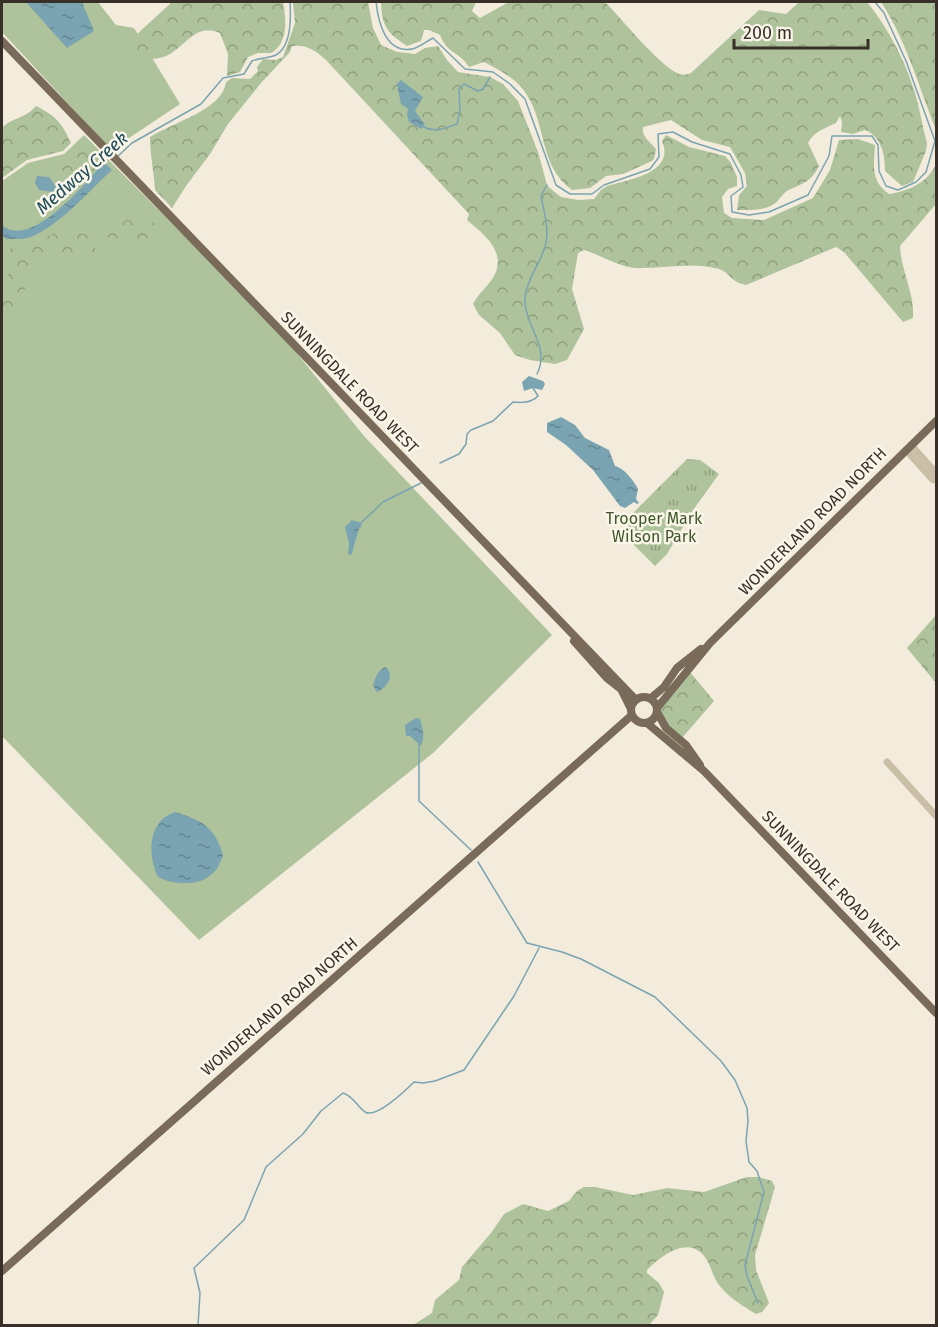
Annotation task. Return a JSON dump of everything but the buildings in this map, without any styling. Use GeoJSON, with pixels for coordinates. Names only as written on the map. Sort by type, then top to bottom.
{"type":"FeatureCollection","features":[{"type":"Feature","properties":{"kind":"main road","name":"SUNNINGDALE ROAD WEST"},"geometry":{"type":"LineString","coordinates":[[2,41],[553,615],[584,643],[636,700]]}},
{"type":"Feature","properties":{"kind":"main road","name":"WONDERLAND ROAD NORTH"},"geometry":{"type":"LineString","coordinates":[[657,710],[710,643],[936,421]]}},
{"type":"Feature","properties":{"kind":"main road","name":"SUNNINGDALE ROAD WEST"},"geometry":{"type":"LineString","coordinates":[[553,615],[557,623],[607,678],[621,689],[634,715]]}},
{"type":"Feature","properties":{"kind":"main road","name":"WONDERLAND ROAD NORTH"},"geometry":{"type":"LineString","coordinates":[[651,698],[664,687],[686,659],[710,643]]}},
{"type":"Feature","properties":{"kind":"main road"},"geometry":{"type":"LineString","coordinates":[[643,697],[651,698],[657,710],[652,721],[647,723],[634,715],[636,700],[643,697]]}},
{"type":"Feature","properties":{"kind":"main road","name":"SUNNINGDALE ROAD WEST"},"geometry":{"type":"LineString","coordinates":[[657,710],[666,728],[687,745],[704,771]]}},
{"type":"Feature","properties":{"kind":"main road","name":"WONDERLAND ROAD NORTH"},"geometry":{"type":"LineString","coordinates":[[2,1271],[497,833],[577,765],[596,754],[634,715]]}},
{"type":"Feature","properties":{"kind":"main road","name":"SUNNINGDALE ROAD WEST"},"geometry":{"type":"LineString","coordinates":[[647,723],[704,771],[936,1013]]}},
{"type":"Feature","properties":{"kind":"street"},"geometry":{"type":"LineString","coordinates":[[908,448],[936,473]]}},
{"type":"Feature","properties":{"kind":"street"},"geometry":{"type":"LineString","coordinates":[[908,448],[933,480],[936,480]]}},
{"type":"Feature","properties":{"kind":"street"},"geometry":{"type":"LineString","coordinates":[[887,762],[936,816]]}},
{"type":"Feature","properties":{"kind":"green space"},"geometry":{"type":"Polygon","coordinates":[[[2,2],[98,2],[116,25],[134,28],[180,104],[111,150],[2,32],[2,2]]]}},
{"type":"Feature","properties":{"kind":"green space"},"geometry":{"type":"Polygon","coordinates":[[[172,2],[283,2],[285,30],[281,43],[271,53],[258,53],[248,57],[240,72],[227,76],[228,54],[220,33],[211,30],[197,33],[166,56],[142,60],[132,47],[135,36],[172,2]]]}},
{"type":"Feature","properties":{"kind":"green space"},"geometry":{"type":"Polygon","coordinates":[[[293,2],[368,2],[373,28],[381,45],[397,52],[415,54],[425,48],[438,46],[458,72],[490,77],[503,84],[518,101],[538,152],[547,185],[561,197],[578,200],[594,199],[607,186],[648,173],[662,161],[665,152],[662,141],[666,135],[689,147],[725,156],[731,163],[737,177],[737,186],[728,189],[722,197],[724,213],[732,218],[764,220],[813,198],[830,170],[839,140],[858,139],[875,145],[874,172],[883,189],[889,194],[917,185],[928,176],[936,164],[936,204],[900,246],[912,300],[913,318],[903,322],[844,252],[836,247],[746,285],[737,282],[719,269],[688,265],[636,268],[584,250],[578,253],[572,289],[584,329],[567,360],[555,364],[515,355],[500,333],[479,315],[473,304],[497,269],[498,260],[492,245],[467,220],[469,214],[326,60],[315,51],[302,46],[292,46],[290,52],[228,124],[172,208],[155,190],[150,137],[206,108],[223,92],[226,82],[232,78],[250,79],[258,71],[257,67],[263,59],[276,60],[283,57],[295,23],[293,2]]]}},
{"type":"Feature","properties":{"kind":"green space"},"geometry":{"type":"Polygon","coordinates":[[[381,2],[476,2],[472,11],[480,18],[509,2],[605,2],[660,60],[677,73],[684,74],[691,73],[759,10],[786,14],[799,2],[867,2],[889,33],[907,69],[927,143],[926,151],[913,182],[902,186],[885,171],[883,153],[875,137],[865,130],[853,134],[841,132],[840,116],[836,123],[816,133],[808,143],[819,166],[809,179],[787,191],[770,206],[756,210],[737,210],[739,195],[747,186],[745,173],[730,147],[702,140],[671,120],[643,127],[645,136],[656,149],[652,161],[623,174],[606,176],[590,188],[572,190],[553,168],[536,114],[519,84],[484,62],[469,67],[446,46],[440,35],[429,30],[424,30],[421,41],[407,46],[386,28],[381,2]]]}},
{"type":"Feature","properties":{"kind":"green space"},"geometry":{"type":"Polygon","coordinates":[[[881,2],[936,2],[936,130],[905,48],[881,2]]]}},
{"type":"Feature","properties":{"kind":"green space"},"geometry":{"type":"Polygon","coordinates":[[[36,106],[58,121],[71,143],[63,151],[27,160],[2,178],[2,128],[27,114],[36,106]]]}},
{"type":"Feature","properties":{"kind":"green space"},"geometry":{"type":"Polygon","coordinates":[[[84,135],[278,330],[364,436],[552,635],[433,753],[199,940],[2,736],[2,181],[28,163],[64,154],[84,135]]]}},
{"type":"Feature","properties":{"kind":"green space"},"geometry":{"type":"Polygon","coordinates":[[[75,150],[91,154],[98,167],[71,195],[57,176],[56,164],[75,150]]]}},
{"type":"Feature","properties":{"kind":"green space"},"geometry":{"type":"Polygon","coordinates":[[[138,213],[159,226],[151,231],[150,243],[153,260],[121,239],[110,236],[96,245],[93,257],[67,252],[40,259],[30,266],[21,304],[13,318],[2,330],[2,299],[8,275],[11,245],[20,240],[37,240],[61,231],[92,235],[107,232],[138,213]]]}},
{"type":"Feature","properties":{"kind":"green space","name":"Trooper Mark Wilson Park"},"geometry":{"type":"Polygon","coordinates":[[[687,459],[700,460],[719,474],[691,513],[667,554],[655,566],[632,543],[627,519],[687,459]]]}},
{"type":"Feature","properties":{"kind":"green space"},"geometry":{"type":"Polygon","coordinates":[[[936,615],[936,683],[907,648],[936,615]]]}},
{"type":"Feature","properties":{"kind":"green space"},"geometry":{"type":"Polygon","coordinates":[[[690,672],[714,701],[681,739],[653,710],[656,703],[690,672]]]}},
{"type":"Feature","properties":{"kind":"green space"},"geometry":{"type":"Polygon","coordinates":[[[747,1177],[759,1177],[772,1181],[775,1187],[755,1255],[756,1270],[769,1303],[762,1312],[756,1314],[726,1293],[704,1256],[697,1250],[682,1248],[666,1254],[647,1270],[647,1273],[659,1283],[664,1292],[658,1315],[649,1325],[413,1325],[432,1313],[435,1300],[459,1280],[462,1267],[504,1214],[523,1204],[548,1211],[569,1201],[577,1191],[584,1187],[633,1195],[667,1188],[704,1192],[747,1177]]]}},
{"type":"Feature","properties":{"kind":"water"},"geometry":{"type":"Polygon","coordinates":[[[26,2],[82,2],[94,31],[67,48],[26,2]]]}},
{"type":"Feature","properties":{"kind":"water"},"geometry":{"type":"Polygon","coordinates":[[[401,80],[423,97],[415,111],[425,125],[421,129],[409,122],[408,109],[401,104],[397,84],[401,80]]]}},
{"type":"Feature","properties":{"kind":"water"},"geometry":{"type":"Polygon","coordinates":[[[104,162],[112,170],[54,224],[27,238],[6,239],[2,235],[2,225],[14,231],[27,229],[42,222],[72,198],[104,162]]]}},
{"type":"Feature","properties":{"kind":"water"},"geometry":{"type":"Polygon","coordinates":[[[37,176],[49,177],[56,187],[53,192],[39,190],[35,183],[37,176]]]}},
{"type":"Feature","properties":{"kind":"water"},"geometry":{"type":"Polygon","coordinates":[[[529,376],[543,381],[545,384],[542,390],[533,388],[524,391],[522,382],[529,376]]]}},
{"type":"Feature","properties":{"kind":"water"},"geometry":{"type":"Polygon","coordinates":[[[561,417],[575,425],[585,438],[609,450],[615,466],[625,472],[638,489],[636,499],[639,503],[634,502],[625,508],[620,506],[593,470],[566,445],[547,432],[547,423],[561,417]]]}},
{"type":"Feature","properties":{"kind":"water"},"geometry":{"type":"Polygon","coordinates":[[[352,520],[361,523],[352,554],[348,555],[349,543],[345,527],[352,520]]]}},
{"type":"Feature","properties":{"kind":"water"},"geometry":{"type":"Polygon","coordinates":[[[386,667],[390,674],[389,681],[377,692],[373,686],[375,680],[379,672],[386,667]]]}},
{"type":"Feature","properties":{"kind":"water"},"geometry":{"type":"Polygon","coordinates":[[[416,718],[420,719],[423,729],[421,746],[410,736],[406,736],[405,725],[416,718]]]}},
{"type":"Feature","properties":{"kind":"water"},"geometry":{"type":"Polygon","coordinates":[[[175,812],[206,826],[212,831],[220,846],[223,856],[218,867],[208,878],[194,883],[179,883],[158,877],[152,858],[152,839],[159,823],[166,816],[175,812]]]}},
{"type":"Feature","properties":{"kind":"waterway","name":"Medway Creek"},"geometry":{"type":"LineString","coordinates":[[117,157],[132,143],[201,104],[223,78],[244,74],[252,61],[274,56],[281,51],[288,38],[290,2]]}},
{"type":"Feature","properties":{"kind":"waterway","name":"Medway Creek"},"geometry":{"type":"LineString","coordinates":[[376,2],[381,26],[389,41],[395,46],[412,49],[433,38],[465,69],[493,72],[510,84],[525,99],[556,185],[570,194],[592,194],[604,185],[650,169],[659,157],[658,134],[673,132],[692,142],[730,154],[741,175],[743,187],[731,196],[732,212],[749,215],[769,212],[808,195],[829,156],[832,136],[872,136],[878,145],[879,171],[886,186],[898,190],[916,182],[926,172],[935,141],[906,61],[884,13],[875,2]]}},
{"type":"Feature","properties":{"kind":"waterway"},"geometry":{"type":"LineString","coordinates":[[424,127],[436,130],[457,124],[460,111],[459,89],[464,84],[478,91],[483,89],[490,77]]}},
{"type":"Feature","properties":{"kind":"waterway"},"geometry":{"type":"LineString","coordinates":[[537,374],[541,354],[528,318],[525,299],[528,285],[546,241],[546,222],[541,196],[547,185]]}},
{"type":"Feature","properties":{"kind":"waterway"},"geometry":{"type":"LineString","coordinates":[[440,463],[459,454],[471,430],[493,421],[513,402],[527,402],[536,398],[538,396],[533,388]]}},
{"type":"Feature","properties":{"kind":"waterway"},"geometry":{"type":"LineString","coordinates":[[360,527],[361,523],[383,502],[421,483]]}},
{"type":"Feature","properties":{"kind":"waterway"},"geometry":{"type":"LineString","coordinates":[[419,744],[419,801],[471,850]]}},
{"type":"Feature","properties":{"kind":"waterway"},"geometry":{"type":"LineString","coordinates":[[478,862],[527,943],[581,959],[655,997],[721,1061],[735,1080],[747,1108],[746,1141],[749,1162],[757,1171],[764,1192],[745,1265],[758,1303]]}},
{"type":"Feature","properties":{"kind":"waterway"},"geometry":{"type":"LineString","coordinates":[[198,1326],[200,1293],[194,1268],[244,1220],[266,1167],[303,1134],[321,1111],[343,1093],[350,1096],[365,1112],[370,1113],[391,1103],[414,1082],[435,1081],[464,1070],[514,996],[539,948]]}}]}
